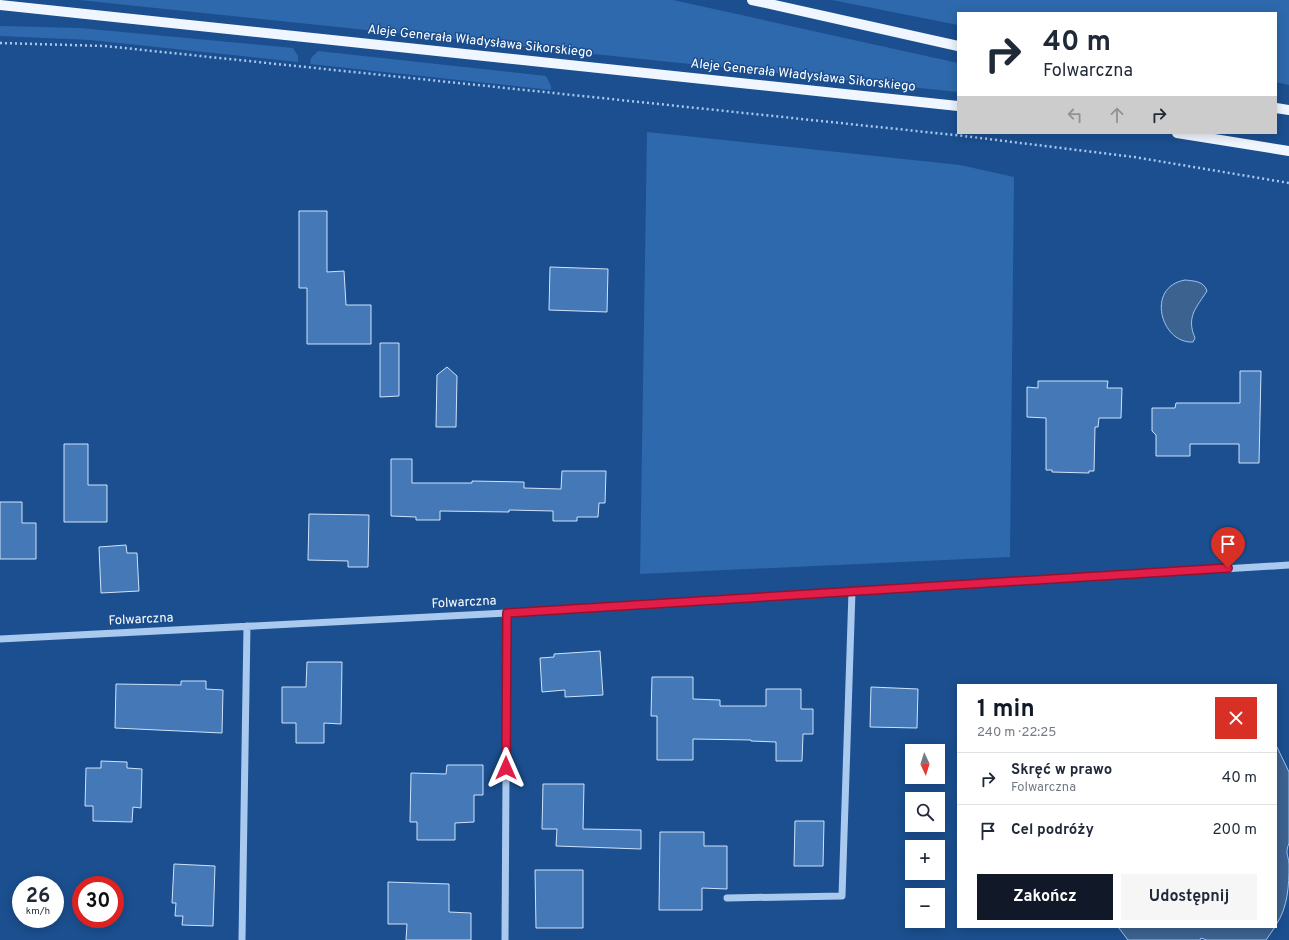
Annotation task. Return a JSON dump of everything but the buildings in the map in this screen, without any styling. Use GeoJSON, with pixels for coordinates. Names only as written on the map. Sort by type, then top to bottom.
{"type":"FeatureCollection","features":[{"type":"Feature","properties":{"kind":"main road"},"geometry":{"type":"LineString","coordinates":[[752,0],[957,46]]}},
{"type":"Feature","properties":{"kind":"main road","name":"Aleje Generała Władysława Sikorskiego"},"geometry":{"type":"LineString","coordinates":[[0,5],[957,106]]}},
{"type":"Feature","properties":{"kind":"main road"},"geometry":{"type":"LineString","coordinates":[[1277,108],[1289,110]]}},
{"type":"Feature","properties":{"kind":"main road"},"geometry":{"type":"LineString","coordinates":[[1183,134],[1289,151]]}},
{"type":"Feature","properties":{"kind":"street","name":"Folwarczna"},"geometry":{"type":"LineString","coordinates":[[0,639],[507,613],[1289,564]]}},
{"type":"Feature","properties":{"kind":"street"},"geometry":{"type":"LineString","coordinates":[[727,898],[842,896],[852,591]]}},
{"type":"Feature","properties":{"kind":"street"},"geometry":{"type":"LineString","coordinates":[[505,940],[507,613]]}},
{"type":"Feature","properties":{"kind":"street"},"geometry":{"type":"LineString","coordinates":[[242,940],[247,626]]}},
{"type":"Feature","properties":{"kind":"path"},"geometry":{"type":"LineString","coordinates":[[0,43],[105,46],[964,136],[1134,157],[1289,184]]}},
{"type":"Feature","properties":{"kind":"shaded area"},"geometry":{"type":"Polygon","coordinates":[[[79,0],[673,0],[957,63],[957,92],[79,0]]]}},
{"type":"Feature","properties":{"kind":"shaded area"},"geometry":{"type":"Polygon","coordinates":[[[832,0],[1289,0],[1289,85],[1277,82],[1277,12],[957,12],[957,25],[832,0]]]}},
{"type":"Feature","properties":{"kind":"shaded area"},"geometry":{"type":"Polygon","coordinates":[[[0,26],[80,28],[293,48],[298,56],[298,62],[90,40],[0,36],[0,26]]]}},
{"type":"Feature","properties":{"kind":"shaded area"},"geometry":{"type":"Polygon","coordinates":[[[318,51],[546,76],[551,86],[551,90],[310,64],[311,58],[318,51]]]}},
{"type":"Feature","properties":{"kind":"shaded area"},"geometry":{"type":"Polygon","coordinates":[[[647,132],[960,165],[1014,177],[1010,557],[640,574],[647,132]]]}},
{"type":"Feature","properties":{"kind":"shaded area"},"geometry":{"type":"Polygon","coordinates":[[[1185,280],[1201,283],[1207,291],[1196,308],[1192,318],[1192,331],[1195,338],[1193,342],[1182,340],[1173,334],[1166,325],[1162,314],[1162,303],[1165,293],[1173,285],[1185,280]]]}},
{"type":"Feature","properties":{"kind":"shaded area"},"geometry":{"type":"Polygon","coordinates":[[[1277,747],[1289,772],[1289,843],[1287,852],[1289,864],[1288,888],[1285,904],[1277,923],[1277,747]]]}},
{"type":"Feature","properties":{"kind":"shaded area"},"geometry":{"type":"Polygon","coordinates":[[[1119,928],[1274,928],[1266,940],[1207,940],[1201,938],[1200,940],[1128,940],[1119,928]]]}},
{"type":"Feature","properties":{"kind":"route"},"geometry":{"type":"LineString","coordinates":[[506,768],[507,613],[1228,568]]}}]}
